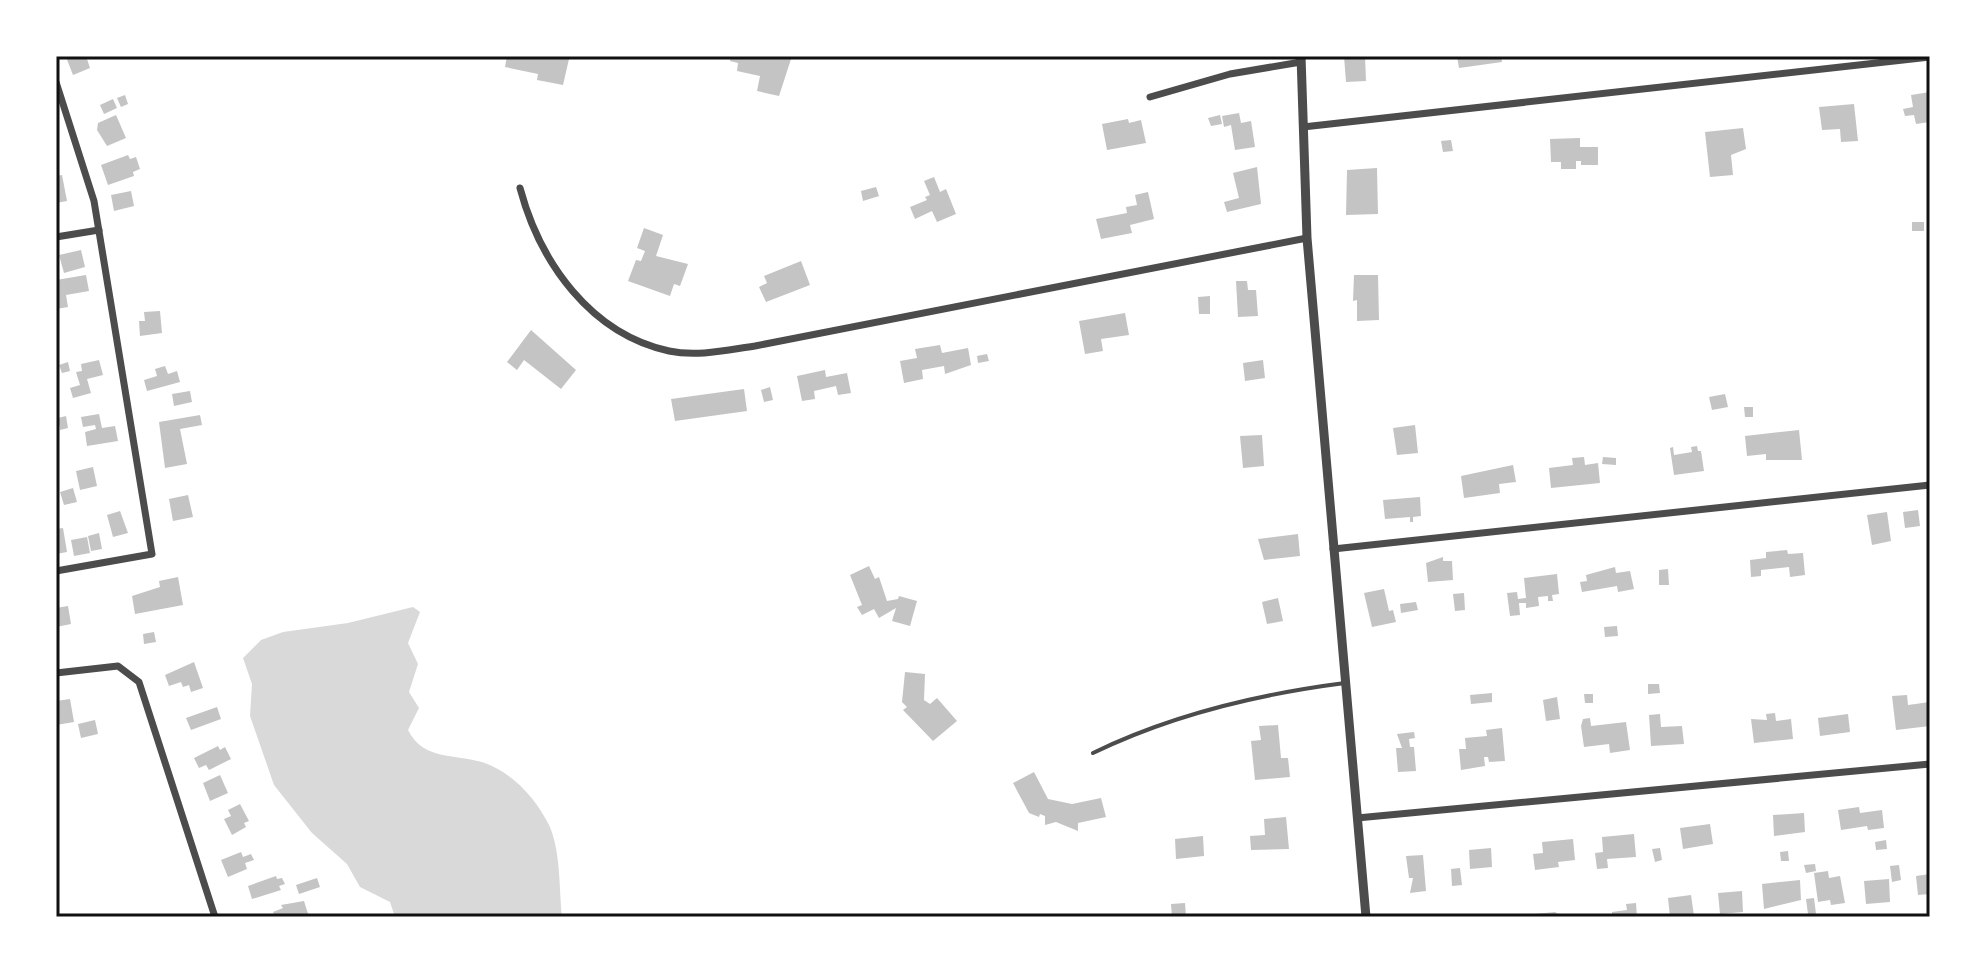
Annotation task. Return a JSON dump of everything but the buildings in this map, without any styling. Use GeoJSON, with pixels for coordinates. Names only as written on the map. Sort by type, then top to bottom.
{"type":"FeatureCollection","features":[{"type":"Feature","properties":{"kind":"street"},"geometry":{"type":"LineString","coordinates":[[1303,127],[1930,57]]}},
{"type":"Feature","properties":{"kind":"street"},"geometry":{"type":"LineString","coordinates":[[1150,97],[1230,74],[1301,59],[1307,238],[1366,917]]}},
{"type":"Feature","properties":{"kind":"street"},"geometry":{"type":"LineString","coordinates":[[56,82],[88,177],[99,230],[152,554],[56,571]]}},
{"type":"Feature","properties":{"kind":"street"},"geometry":{"type":"LineString","coordinates":[[520,188],[534,229],[589,312],[614,330],[672,352],[706,353],[755,346],[1307,238]]}},
{"type":"Feature","properties":{"kind":"street"},"geometry":{"type":"LineString","coordinates":[[56,237],[99,230]]}},
{"type":"Feature","properties":{"kind":"street"},"geometry":{"type":"LineString","coordinates":[[1333,549],[1930,485]]}},
{"type":"Feature","properties":{"kind":"street"},"geometry":{"type":"LineString","coordinates":[[56,673],[105,666],[128,671],[139,682],[215,917]]}},
{"type":"Feature","properties":{"kind":"street"},"geometry":{"type":"LineString","coordinates":[[1357,818],[1930,764]]}},
{"type":"Feature","properties":{"kind":"lane"},"geometry":{"type":"LineString","coordinates":[[1093,753],[1146,727],[1242,703],[1345,683]]}},
{"type":"Feature","properties":{"kind":"shaded area"},"geometry":{"type":"Polygon","coordinates":[[[413,607],[420,612],[408,643],[418,664],[409,692],[419,708],[408,730],[415,741],[435,753],[494,767],[519,784],[533,799],[549,825],[556,846],[562,917],[395,917],[390,902],[360,887],[347,864],[312,833],[274,785],[250,716],[252,684],[243,658],[261,640],[283,632],[348,623],[413,607]]]}}]}
